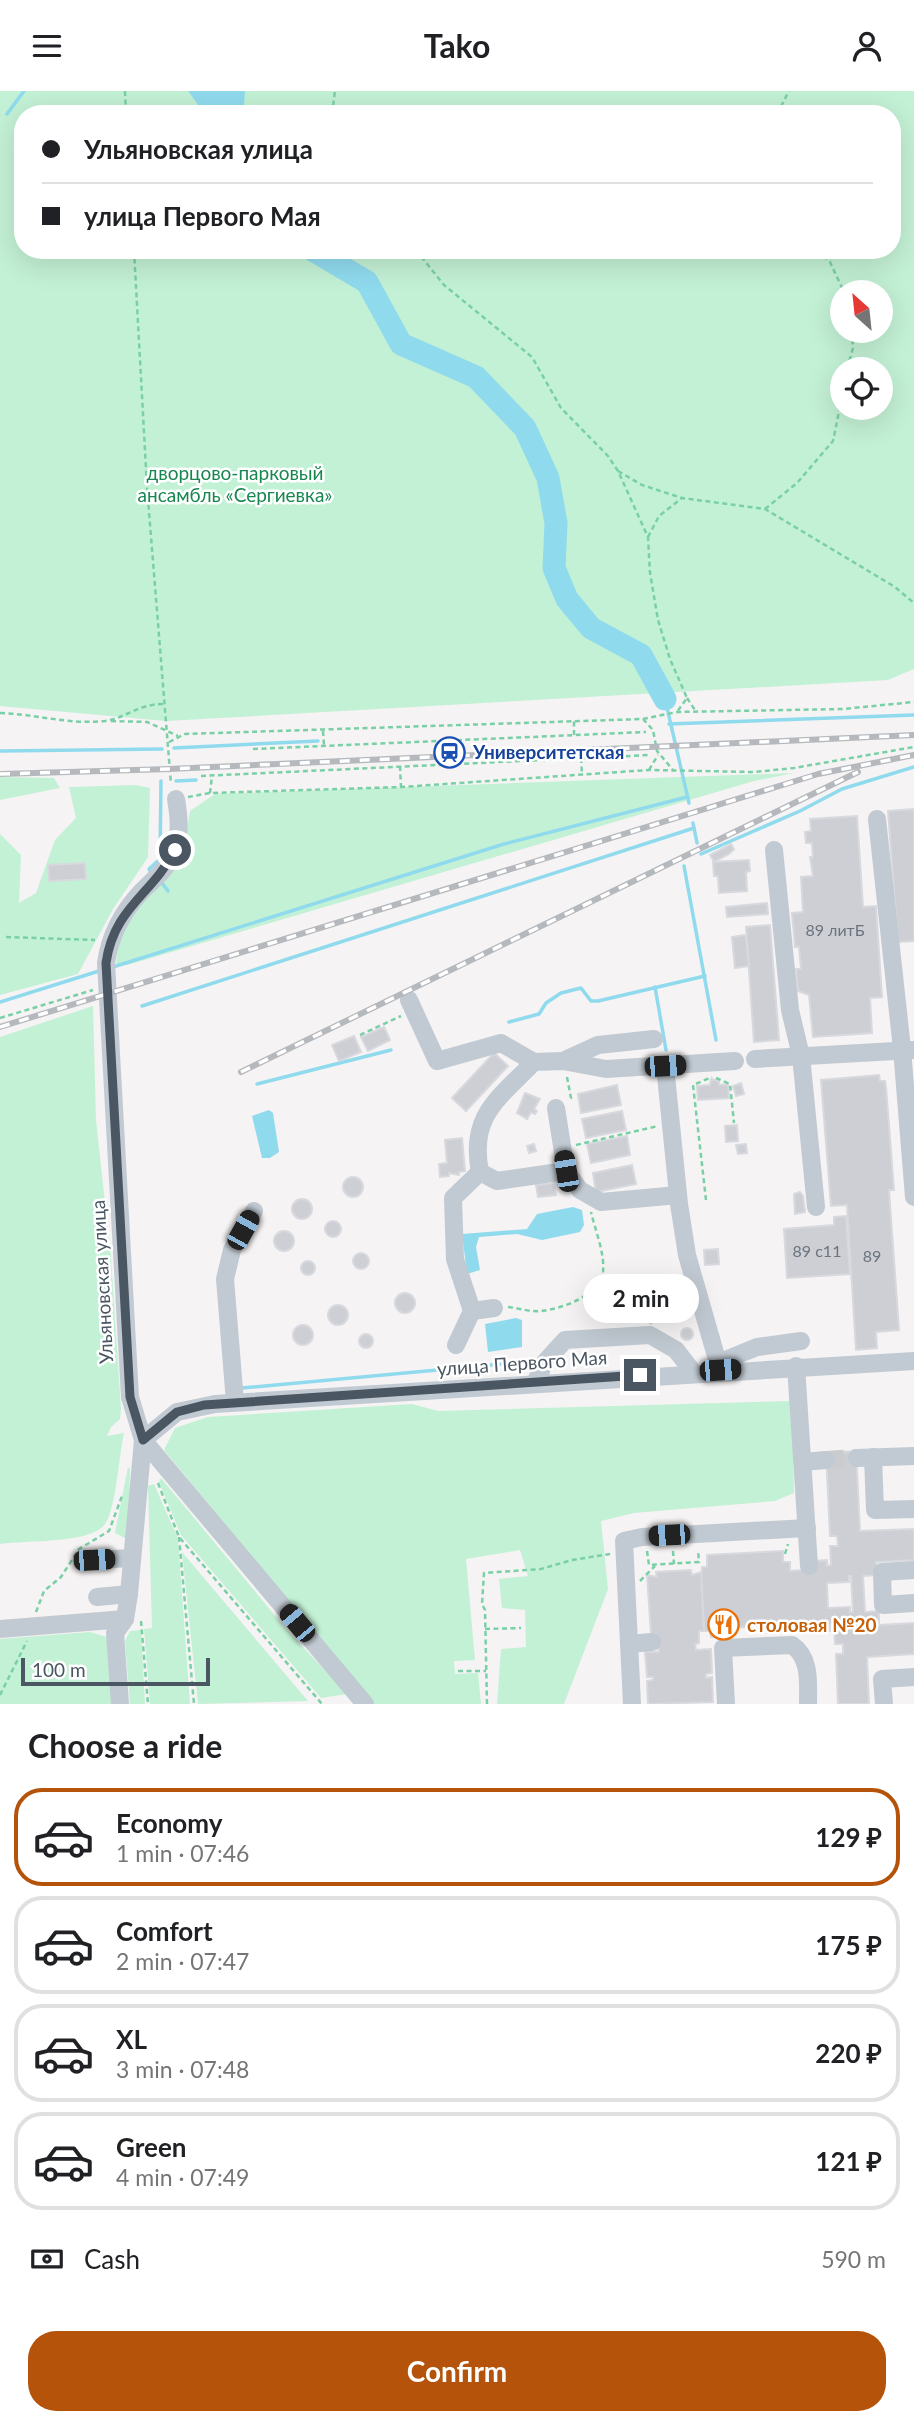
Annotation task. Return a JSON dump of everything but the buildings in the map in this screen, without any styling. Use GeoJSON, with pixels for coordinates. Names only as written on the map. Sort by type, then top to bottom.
{"type":"FeatureCollection","features":[{"type":"Feature","properties":{"kind":"street","name":"Ульяновская улица"},"geometry":{"type":"LineString","coordinates":[[176,799],[179,819],[175,850],[159,876],[124,914],[109,940],[106,986],[130,1397],[143,1440],[365,1704]]}},
{"type":"Feature","properties":{"kind":"street"},"geometry":{"type":"LineString","coordinates":[[877,819],[908,1049],[914,1197]]}},
{"type":"Feature","properties":{"kind":"street"},"geometry":{"type":"LineString","coordinates":[[774,850],[790,1010],[801,1056],[816,1207]]}},
{"type":"Feature","properties":{"kind":"street"},"geometry":{"type":"LineString","coordinates":[[411,1005],[437,1061],[501,1043],[534,1062],[563,1061],[607,1069],[658,1066],[712,1070],[735,1061]]}},
{"type":"Feature","properties":{"kind":"street"},"geometry":{"type":"LineString","coordinates":[[563,1061],[598,1045],[647,1040],[658,1066],[670,1125],[687,1255],[719,1367],[757,1347],[801,1341]]}},
{"type":"Feature","properties":{"kind":"street"},"geometry":{"type":"LineString","coordinates":[[755,1059],[908,1049]]}},
{"type":"Feature","properties":{"kind":"street"},"geometry":{"type":"LineString","coordinates":[[480,1173],[477,1138],[485,1112],[534,1062]]}},
{"type":"Feature","properties":{"kind":"street"},"geometry":{"type":"LineString","coordinates":[[556,1108],[566,1171],[590,1199],[611,1203],[678,1195]]}},
{"type":"Feature","properties":{"kind":"street"},"geometry":{"type":"LineString","coordinates":[[480,1173],[497,1181],[566,1171]]}},
{"type":"Feature","properties":{"kind":"street"},"geometry":{"type":"LineString","coordinates":[[456,1345],[472,1311],[455,1259],[453,1198],[480,1173]]}},
{"type":"Feature","properties":{"kind":"street"},"geometry":{"type":"LineString","coordinates":[[234,1402],[225,1279],[232,1250],[254,1211]]}},
{"type":"Feature","properties":{"kind":"street"},"geometry":{"type":"LineString","coordinates":[[472,1311],[494,1308]]}},
{"type":"Feature","properties":{"kind":"street"},"geometry":{"type":"LineString","coordinates":[[535,1383],[545,1362],[565,1340],[577,1339],[650,1335],[676,1350],[693,1372]]}},
{"type":"Feature","properties":{"kind":"street","name":"улица Первого Мая"},"geometry":{"type":"LineString","coordinates":[[143,1440],[177,1412],[204,1405],[693,1372],[719,1367],[914,1361]]}},
{"type":"Feature","properties":{"kind":"street"},"geometry":{"type":"LineString","coordinates":[[796,1366],[809,1566]]}},
{"type":"Feature","properties":{"kind":"street"},"geometry":{"type":"LineString","coordinates":[[120,1704],[114,1633],[125,1619],[129,1594],[143,1440]]}},
{"type":"Feature","properties":{"kind":"street"},"geometry":{"type":"LineString","coordinates":[[914,1456],[865,1458],[875,1510],[914,1509]]}},
{"type":"Feature","properties":{"kind":"street"},"geometry":{"type":"LineString","coordinates":[[803,1462],[826,1460]]}},
{"type":"Feature","properties":{"kind":"street"},"geometry":{"type":"LineString","coordinates":[[632,1704],[629,1644],[632,1549],[624,1541],[642,1537],[807,1532]]}},
{"type":"Feature","properties":{"kind":"street"},"geometry":{"type":"LineString","coordinates":[[94,1560],[131,1558]]}},
{"type":"Feature","properties":{"kind":"street"},"geometry":{"type":"LineString","coordinates":[[914,1570],[882,1571],[883,1605],[914,1603]]}},
{"type":"Feature","properties":{"kind":"street"},"geometry":{"type":"LineString","coordinates":[[97,1597],[129,1594]]}},
{"type":"Feature","properties":{"kind":"street"},"geometry":{"type":"LineString","coordinates":[[0,1629],[125,1619]]}},
{"type":"Feature","properties":{"kind":"street"},"geometry":{"type":"LineString","coordinates":[[629,1644],[652,1642]]}},
{"type":"Feature","properties":{"kind":"street"},"geometry":{"type":"LineString","coordinates":[[726,1704],[723,1648],[792,1644],[800,1650],[808,1667],[808,1704]]}},
{"type":"Feature","properties":{"kind":"street"},"geometry":{"type":"LineString","coordinates":[[884,1704],[883,1679],[914,1677]]}},
{"type":"Feature","properties":{"kind":"path"},"geometry":{"type":"LineString","coordinates":[[135,259],[163,705],[169,743],[170,783],[176,799],[210,793],[401,787],[649,770],[754,772],[794,768],[914,747]]}},
{"type":"Feature","properties":{"kind":"path"},"geometry":{"type":"LineString","coordinates":[[423,259],[444,285],[532,357],[561,408],[608,456],[618,471],[648,537],[650,573],[658,620],[687,698],[696,711]]}},
{"type":"Feature","properties":{"kind":"path"},"geometry":{"type":"LineString","coordinates":[[827,259],[838,280]]}},
{"type":"Feature","properties":{"kind":"path"},"geometry":{"type":"LineString","coordinates":[[765,509],[797,483],[833,441],[837,420]]}},
{"type":"Feature","properties":{"kind":"path"},"geometry":{"type":"LineString","coordinates":[[618,471],[642,485],[682,498],[765,509],[895,587],[914,603]]}},
{"type":"Feature","properties":{"kind":"path"},"geometry":{"type":"LineString","coordinates":[[648,537],[659,516],[682,498]]}},
{"type":"Feature","properties":{"kind":"path"},"geometry":{"type":"LineString","coordinates":[[677,712],[687,698]]}},
{"type":"Feature","properties":{"kind":"path"},"geometry":{"type":"LineString","coordinates":[[0,713],[72,721],[147,722],[178,736],[644,720],[677,712],[743,713],[843,709],[914,702]]}},
{"type":"Feature","properties":{"kind":"path"},"geometry":{"type":"LineString","coordinates":[[108,720],[146,704],[163,705]]}},
{"type":"Feature","properties":{"kind":"path"},"geometry":{"type":"LineString","coordinates":[[644,720],[650,727],[659,754],[675,771]]}},
{"type":"Feature","properties":{"kind":"path"},"geometry":{"type":"LineString","coordinates":[[574,721],[574,735]]}},
{"type":"Feature","properties":{"kind":"path"},"geometry":{"type":"LineString","coordinates":[[323,731],[324,746]]}},
{"type":"Feature","properties":{"kind":"path"},"geometry":{"type":"LineString","coordinates":[[253,749],[646,732]]}},
{"type":"Feature","properties":{"kind":"path"},"geometry":{"type":"LineString","coordinates":[[169,743],[178,736]]}},
{"type":"Feature","properties":{"kind":"path"},"geometry":{"type":"LineString","coordinates":[[649,770],[659,754]]}},
{"type":"Feature","properties":{"kind":"path"},"geometry":{"type":"LineString","coordinates":[[201,776],[650,755]]}},
{"type":"Feature","properties":{"kind":"path"},"geometry":{"type":"LineString","coordinates":[[581,758],[582,774]]}},
{"type":"Feature","properties":{"kind":"path"},"geometry":{"type":"LineString","coordinates":[[400,766],[401,787]]}},
{"type":"Feature","properties":{"kind":"path"},"geometry":{"type":"LineString","coordinates":[[210,793],[212,775]]}},
{"type":"Feature","properties":{"kind":"path"},"geometry":{"type":"LineString","coordinates":[[6,937],[109,940]]}},
{"type":"Feature","properties":{"kind":"path"},"geometry":{"type":"LineString","coordinates":[[0,1019],[106,986]]}},
{"type":"Feature","properties":{"kind":"path"},"geometry":{"type":"LineString","coordinates":[[360,1035],[411,1005]]}},
{"type":"Feature","properties":{"kind":"path"},"geometry":{"type":"LineString","coordinates":[[706,1200],[693,1085],[712,1070],[730,1084],[734,1123]]}},
{"type":"Feature","properties":{"kind":"path"},"geometry":{"type":"LineString","coordinates":[[567,1079],[569,1088]]}},
{"type":"Feature","properties":{"kind":"path"},"geometry":{"type":"LineString","coordinates":[[562,1148],[670,1125]]}},
{"type":"Feature","properties":{"kind":"path"},"geometry":{"type":"LineString","coordinates":[[494,1308],[538,1311],[554,1309],[588,1294],[598,1284],[603,1265],[590,1199]]}},
{"type":"Feature","properties":{"kind":"path"},"geometry":{"type":"LineString","coordinates":[[155,1474],[179,1537],[194,1704]]}},
{"type":"Feature","properties":{"kind":"path"},"geometry":{"type":"LineString","coordinates":[[0,1695],[33,1627],[44,1591],[61,1577],[79,1549],[109,1531],[124,1492]]}},
{"type":"Feature","properties":{"kind":"path"},"geometry":{"type":"LineString","coordinates":[[785,1554],[788,1538],[807,1532]]}},
{"type":"Feature","properties":{"kind":"path"},"geometry":{"type":"LineString","coordinates":[[179,1537],[322,1704]]}},
{"type":"Feature","properties":{"kind":"path"},"geometry":{"type":"LineString","coordinates":[[487,1704],[482,1604],[484,1573],[541,1569],[572,1560],[647,1546],[649,1565],[699,1562],[697,1543]]}},
{"type":"Feature","properties":{"kind":"path"},"geometry":{"type":"LineString","coordinates":[[672,1544],[674,1564]]}},
{"type":"Feature","properties":{"kind":"path"},"geometry":{"type":"LineString","coordinates":[[637,1587],[655,1565]]}},
{"type":"Feature","properties":{"kind":"path"},"geometry":{"type":"LineString","coordinates":[[125,1619],[143,1622],[148,1704]]}},
{"type":"Feature","properties":{"kind":"path"},"geometry":{"type":"LineString","coordinates":[[485,1629],[521,1627]]}},
{"type":"Feature","properties":{"kind":"path"},"geometry":{"type":"LineString","coordinates":[[458,1671],[486,1671]]}},
{"type":"Feature","properties":{"kind":"green space","name":"дворцово-парковый ансамбль «Сергиевка»"},"geometry":{"type":"Polygon","coordinates":[[[0,91],[914,91],[914,669],[888,680],[166,721],[0,706],[0,91]]]}},
{"type":"Feature","properties":{"kind":"green space"},"geometry":{"type":"Polygon","coordinates":[[[794,773],[754,781],[127,965],[116,965],[118,944],[129,920],[183,854],[190,811],[215,794],[794,773]]]}},
{"type":"Feature","properties":{"kind":"green space"},"geometry":{"type":"Polygon","coordinates":[[[0,777],[54,778],[60,788],[0,800],[0,777]]]}},
{"type":"Feature","properties":{"kind":"green space"},"geometry":{"type":"Polygon","coordinates":[[[136,785],[150,788],[148,857],[113,909],[78,974],[0,995],[0,834],[21,855],[19,903],[36,893],[55,840],[76,818],[69,787],[136,785]]]}},
{"type":"Feature","properties":{"kind":"green space"},"geometry":{"type":"Polygon","coordinates":[[[93,1006],[96,1120],[111,1258],[121,1409],[120,1419],[111,1427],[107,1436],[124,1433],[115,1494],[105,1524],[86,1535],[0,1544],[0,1037],[93,1006]]]}},
{"type":"Feature","properties":{"kind":"green space"},"geometry":{"type":"Polygon","coordinates":[[[792,1401],[794,1493],[775,1501],[634,1513],[601,1521],[608,1589],[564,1704],[497,1704],[501,1649],[526,1647],[525,1610],[502,1608],[499,1579],[528,1576],[520,1550],[466,1559],[475,1660],[454,1661],[455,1674],[478,1673],[481,1704],[374,1704],[164,1450],[175,1428],[208,1417],[412,1404],[438,1411],[792,1401]]]}},
{"type":"Feature","properties":{"kind":"green space"},"geometry":{"type":"Polygon","coordinates":[[[128,1467],[130,1469],[127,1539],[115,1533],[128,1467]]]}},
{"type":"Feature","properties":{"kind":"green space"},"geometry":{"type":"Polygon","coordinates":[[[161,1478],[287,1630],[347,1694],[321,1698],[181,1535],[159,1482],[161,1478]]]}},
{"type":"Feature","properties":{"kind":"green space"},"geometry":{"type":"Polygon","coordinates":[[[154,1484],[178,1539],[190,1704],[150,1704],[144,1629],[152,1628],[148,1486],[154,1484]]]}},
{"type":"Feature","properties":{"kind":"green space"},"geometry":{"type":"Polygon","coordinates":[[[182,1552],[308,1701],[198,1704],[182,1552]]]}},
{"type":"Feature","properties":{"kind":"green space"},"geometry":{"type":"Polygon","coordinates":[[[141,1630],[145,1704],[130,1704],[125,1641],[130,1631],[141,1630]]]}},
{"type":"Feature","properties":{"kind":"green space"},"geometry":{"type":"Polygon","coordinates":[[[90,1632],[107,1637],[112,1704],[0,1704],[0,1639],[90,1632]]]}},
{"type":"Feature","properties":{"kind":"water"},"geometry":{"type":"Polygon","coordinates":[[[188,91],[245,91],[244,105],[198,105],[188,91]]]}},
{"type":"Feature","properties":{"kind":"water"},"geometry":{"type":"Polygon","coordinates":[[[306,259],[339,259],[367,282],[329,271],[306,259]]]}},
{"type":"Feature","properties":{"kind":"water"},"geometry":{"type":"Polygon","coordinates":[[[269,1110],[273,1113],[279,1152],[270,1158],[262,1158],[252,1116],[269,1110]]]}},
{"type":"Feature","properties":{"kind":"water"},"geometry":{"type":"Polygon","coordinates":[[[573,1207],[582,1210],[584,1225],[580,1232],[542,1240],[517,1234],[479,1237],[476,1247],[480,1270],[467,1274],[462,1234],[527,1229],[537,1214],[573,1207]]]}},
{"type":"Feature","properties":{"kind":"water"},"geometry":{"type":"Polygon","coordinates":[[[516,1318],[522,1320],[522,1347],[488,1352],[485,1324],[516,1318]]]}},
{"type":"Feature","properties":{"kind":"waterway"},"geometry":{"type":"LineString","coordinates":[[7,114],[24,91]]}},
{"type":"Feature","properties":{"kind":"waterway"},"geometry":{"type":"LineString","coordinates":[[328,259],[367,282],[401,344],[476,377],[525,428],[548,478],[556,523],[554,568],[567,599],[591,628],[641,655],[665,699]]}},
{"type":"Feature","properties":{"kind":"waterway"},"geometry":{"type":"LineString","coordinates":[[665,699],[689,803]]}},
{"type":"Feature","properties":{"kind":"waterway"},"geometry":{"type":"LineString","coordinates":[[669,724],[914,715]]}},
{"type":"Feature","properties":{"kind":"waterway"},"geometry":{"type":"LineString","coordinates":[[174,748],[318,741]]}},
{"type":"Feature","properties":{"kind":"waterway"},"geometry":{"type":"LineString","coordinates":[[0,751],[162,749]]}},
{"type":"Feature","properties":{"kind":"waterway"},"geometry":{"type":"LineString","coordinates":[[701,854],[800,811],[842,789],[914,767]]}},
{"type":"Feature","properties":{"kind":"waterway"},"geometry":{"type":"LineString","coordinates":[[176,781],[196,780]]}},
{"type":"Feature","properties":{"kind":"waterway"},"geometry":{"type":"LineString","coordinates":[[152,874],[149,869],[160,859],[161,781]]}},
{"type":"Feature","properties":{"kind":"waterway"},"geometry":{"type":"LineString","coordinates":[[113,967],[504,844],[687,797]]}},
{"type":"Feature","properties":{"kind":"waterway"},"geometry":{"type":"LineString","coordinates":[[693,823],[697,843]]}},
{"type":"Feature","properties":{"kind":"waterway"},"geometry":{"type":"LineString","coordinates":[[142,1006],[694,828]]}},
{"type":"Feature","properties":{"kind":"waterway"},"geometry":{"type":"LineString","coordinates":[[684,866],[716,1040]]}},
{"type":"Feature","properties":{"kind":"waterway"},"geometry":{"type":"LineString","coordinates":[[162,883],[168,891]]}},
{"type":"Feature","properties":{"kind":"waterway"},"geometry":{"type":"LineString","coordinates":[[0,1002],[99,971]]}},
{"type":"Feature","properties":{"kind":"waterway"},"geometry":{"type":"LineString","coordinates":[[509,1022],[539,1014],[546,1003],[561,993],[581,988],[591,1001],[598,1001],[705,976]]}},
{"type":"Feature","properties":{"kind":"waterway"},"geometry":{"type":"LineString","coordinates":[[655,987],[666,1050]]}},
{"type":"Feature","properties":{"kind":"waterway"},"geometry":{"type":"LineString","coordinates":[[257,1084],[391,1050]]}},
{"type":"Feature","properties":{"kind":"waterway"},"geometry":{"type":"LineString","coordinates":[[242,1388],[512,1363]]}},
{"type":"Feature","properties":{"kind":"tunnel"},"geometry":{"type":"LineString","coordinates":[[826,1460],[857,1458]]}},
{"type":"Feature","properties":{"kind":"railway"},"geometry":{"type":"LineString","coordinates":[[0,774],[169,769],[914,735]]}},
{"type":"Feature","properties":{"kind":"railway"},"geometry":{"type":"LineString","coordinates":[[0,1027],[818,774],[914,755]]}},
{"type":"Feature","properties":{"kind":"railway"},"geometry":{"type":"LineString","coordinates":[[241,1072],[858,772]]}},
{"type":"Feature","properties":{"kind":"place","name":"Университетская"},"geometry":{"type":"Point","coordinates":[450,752]}},
{"type":"Feature","properties":{"kind":"place","name":"столовая №20"},"geometry":{"type":"Point","coordinates":[724,1625]}},
{"type":"Feature","properties":{"kind":"route"},"geometry":{"type":"LineString","coordinates":[[175,850],[159,876],[142,891],[124,914],[109,940],[106,963],[130,1397],[143,1440],[177,1412],[204,1405],[640,1375]]}}]}
